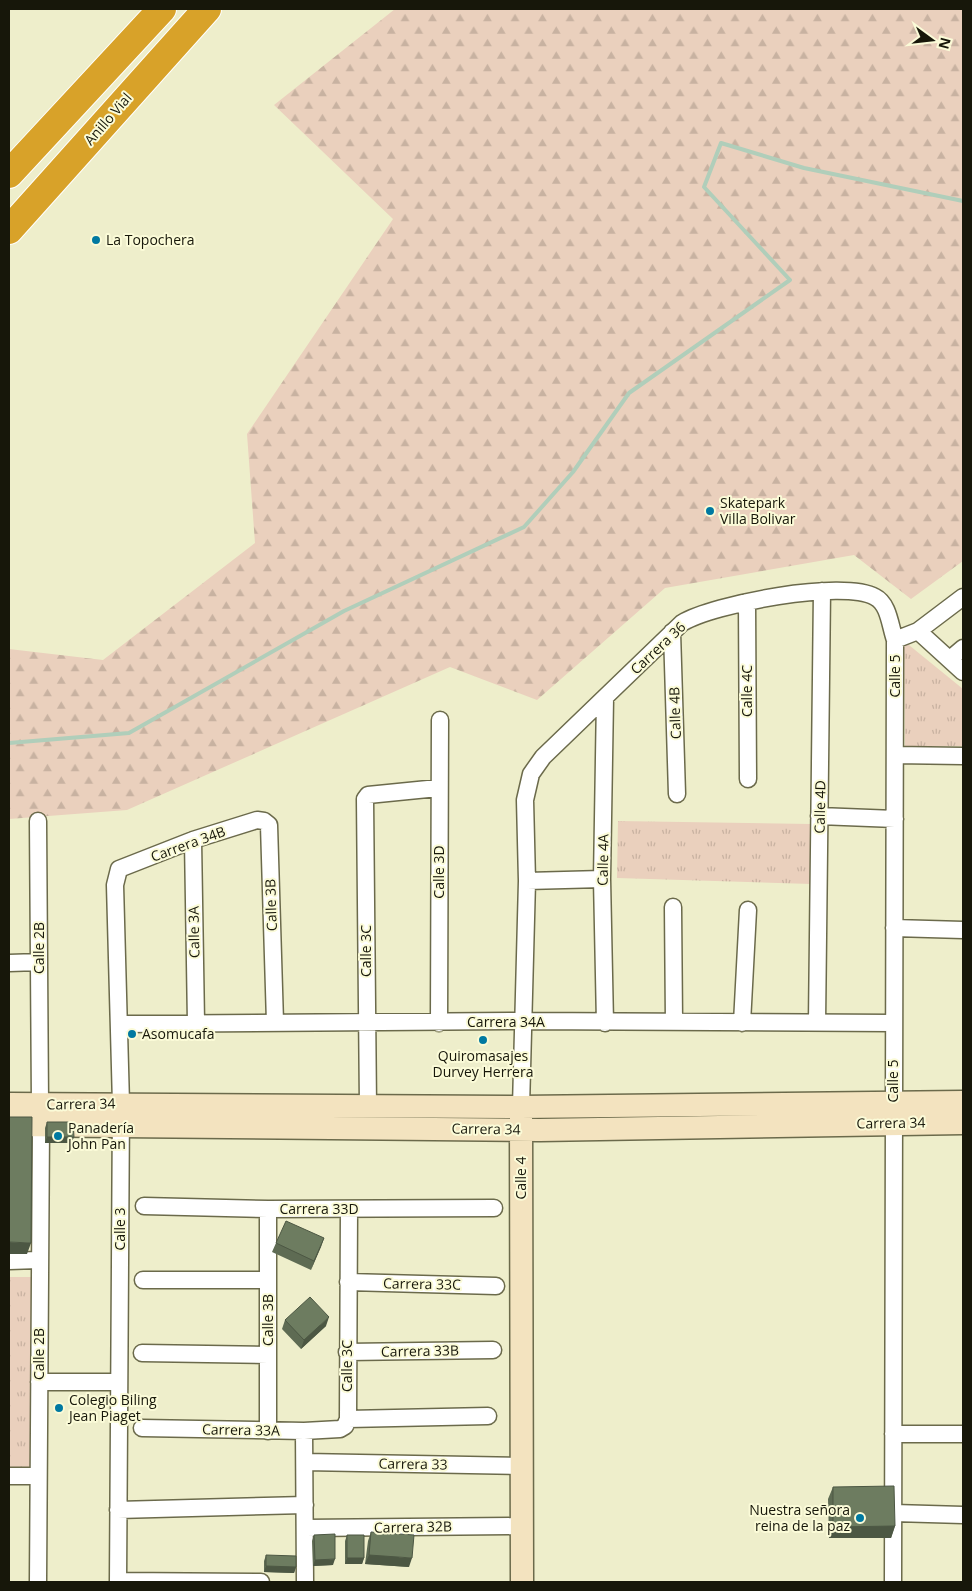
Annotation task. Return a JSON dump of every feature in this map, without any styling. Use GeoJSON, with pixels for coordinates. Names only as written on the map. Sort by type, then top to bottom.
{"type":"FeatureCollection","features":[{"type":"Feature","properties":{"kind":"highway"},"geometry":{"type":"LineString","coordinates":[[9,174],[162,9]]}},
{"type":"Feature","properties":{"kind":"highway","name":"Anillo Vial"},"geometry":{"type":"LineString","coordinates":[[9,230],[207,9]]}},
{"type":"Feature","properties":{"kind":"street","name":"Calle 5"},"geometry":{"type":"LineString","coordinates":[[822,591],[852,590],[876,597],[884,604],[894,640],[895,818],[892,1023],[893,1582]]}},
{"type":"Feature","properties":{"kind":"street","name":"Carrera 36"},"geometry":{"type":"LineString","coordinates":[[531,774],[543,757],[682,623],[698,615],[747,602],[822,591]]}},
{"type":"Feature","properties":{"kind":"street","name":"Calle 4D"},"geometry":{"type":"LineString","coordinates":[[818,1023],[822,591]]}},
{"type":"Feature","properties":{"kind":"street"},"geometry":{"type":"LineString","coordinates":[[894,640],[918,631],[963,597]]}},
{"type":"Feature","properties":{"kind":"street","name":"Calle 4C"},"geometry":{"type":"LineString","coordinates":[[747,602],[748,780]]}},
{"type":"Feature","properties":{"kind":"street"},"geometry":{"type":"LineString","coordinates":[[918,631],[963,672]]}},
{"type":"Feature","properties":{"kind":"street","name":"Calle 4B"},"geometry":{"type":"LineString","coordinates":[[672,632],[677,794]]}},
{"type":"Feature","properties":{"kind":"street"},"geometry":{"type":"LineString","coordinates":[[950,659],[963,648]]}},
{"type":"Feature","properties":{"kind":"street","name":"Calle 4A"},"geometry":{"type":"LineString","coordinates":[[605,698],[602,879],[605,1023]]}},
{"type":"Feature","properties":{"kind":"street","name":"Calle 3D"},"geometry":{"type":"LineString","coordinates":[[439,1023],[438,788],[440,720]]}},
{"type":"Feature","properties":{"kind":"street"},"geometry":{"type":"LineString","coordinates":[[895,755],[963,756]]}},
{"type":"Feature","properties":{"kind":"street","name":"Calle 4"},"geometry":{"type":"LineString","coordinates":[[522,1582],[521,1107],[527,881],[526,800],[531,774]]}},
{"type":"Feature","properties":{"kind":"street","name":"Calle 3C"},"geometry":{"type":"LineString","coordinates":[[368,1107],[366,796],[438,788]]}},
{"type":"Feature","properties":{"kind":"street"},"geometry":{"type":"LineString","coordinates":[[819,816],[895,818]]}},
{"type":"Feature","properties":{"kind":"street","name":"Carrera 34B"},"geometry":{"type":"LineString","coordinates":[[116,875],[119,869],[193,840],[257,820],[264,821]]}},
{"type":"Feature","properties":{"kind":"street","name":"Calle 2B"},"geometry":{"type":"LineString","coordinates":[[38,821],[40,1115],[38,1582]]}},
{"type":"Feature","properties":{"kind":"street","name":"Calle 3B"},"geometry":{"type":"LineString","coordinates":[[264,821],[269,825],[274,1022]]}},
{"type":"Feature","properties":{"kind":"street","name":"Calle 3A"},"geometry":{"type":"LineString","coordinates":[[193,840],[196,1023]]}},
{"type":"Feature","properties":{"kind":"street","name":"Calle 3"},"geometry":{"type":"LineString","coordinates":[[116,875],[121,1104],[118,1582]]}},
{"type":"Feature","properties":{"kind":"street"},"geometry":{"type":"LineString","coordinates":[[527,881],[602,879]]}},
{"type":"Feature","properties":{"kind":"street"},"geometry":{"type":"LineString","coordinates":[[673,907],[674,1022]]}},
{"type":"Feature","properties":{"kind":"street"},"geometry":{"type":"LineString","coordinates":[[742,1022],[748,910]]}},
{"type":"Feature","properties":{"kind":"street"},"geometry":{"type":"LineString","coordinates":[[894,928],[963,930]]}},
{"type":"Feature","properties":{"kind":"street"},"geometry":{"type":"LineString","coordinates":[[9,963],[39,962]]}},
{"type":"Feature","properties":{"kind":"street","name":"Carrera 34A"},"geometry":{"type":"LineString","coordinates":[[120,1024],[524,1021],[605,1023],[892,1023]]}},
{"type":"Feature","properties":{"kind":"street","name":"Carrera 34"},"geometry":{"type":"LineString","coordinates":[[9,1104],[40,1115],[120,1126],[521,1129],[893,1113],[963,1102]]}},
{"type":"Feature","properties":{"kind":"street","name":"Carrera 34"},"geometry":{"type":"LineString","coordinates":[[9,1125],[40,1115],[121,1104],[521,1107],[893,1113],[963,1123]]}},
{"type":"Feature","properties":{"kind":"street","name":"Carrera 33D"},"geometry":{"type":"LineString","coordinates":[[144,1206],[268,1209],[494,1208]]}},
{"type":"Feature","properties":{"kind":"street","name":"Calle 3B"},"geometry":{"type":"LineString","coordinates":[[268,1209],[268,1431]]}},
{"type":"Feature","properties":{"kind":"street","name":"Calle 3C"},"geometry":{"type":"LineString","coordinates":[[344,1424],[349,1209]]}},
{"type":"Feature","properties":{"kind":"street"},"geometry":{"type":"LineString","coordinates":[[9,1261],[38,1260]]}},
{"type":"Feature","properties":{"kind":"street"},"geometry":{"type":"LineString","coordinates":[[143,1280],[268,1280]]}},
{"type":"Feature","properties":{"kind":"street","name":"Carrera 33C"},"geometry":{"type":"LineString","coordinates":[[348,1282],[496,1286]]}},
{"type":"Feature","properties":{"kind":"street","name":"Carrera 33B"},"geometry":{"type":"LineString","coordinates":[[347,1352],[493,1350]]}},
{"type":"Feature","properties":{"kind":"street"},"geometry":{"type":"LineString","coordinates":[[142,1353],[268,1355]]}},
{"type":"Feature","properties":{"kind":"street"},"geometry":{"type":"LineString","coordinates":[[39,1382],[118,1382]]}},
{"type":"Feature","properties":{"kind":"street","name":"Carrera 33A"},"geometry":{"type":"LineString","coordinates":[[142,1428],[304,1431],[344,1424],[488,1416]]}},
{"type":"Feature","properties":{"kind":"street"},"geometry":{"type":"LineString","coordinates":[[304,1431],[305,1582]]}},
{"type":"Feature","properties":{"kind":"street"},"geometry":{"type":"LineString","coordinates":[[893,1434],[963,1434]]}},
{"type":"Feature","properties":{"kind":"street","name":"Carrera 33"},"geometry":{"type":"LineString","coordinates":[[305,1462],[522,1466]]}},
{"type":"Feature","properties":{"kind":"street"},"geometry":{"type":"LineString","coordinates":[[9,1476],[38,1476]]}},
{"type":"Feature","properties":{"kind":"street"},"geometry":{"type":"LineString","coordinates":[[118,1510],[305,1506]]}},
{"type":"Feature","properties":{"kind":"street"},"geometry":{"type":"LineString","coordinates":[[894,1514],[963,1514]]}},
{"type":"Feature","properties":{"kind":"street","name":"Carrera 32B"},"geometry":{"type":"LineString","coordinates":[[305,1528],[522,1526]]}},
{"type":"Feature","properties":{"kind":"street"},"geometry":{"type":"LineString","coordinates":[[118,1582],[261,1582]]}},
{"type":"Feature","properties":{"kind":"green space"},"geometry":{"type":"Polygon","coordinates":[[[395,9],[963,9],[963,561],[911,599],[854,555],[665,588],[537,700],[450,667],[127,810],[9,819],[9,649],[103,660],[255,543],[247,434],[393,219],[274,105],[395,9]]]}},
{"type":"Feature","properties":{"kind":"green space"},"geometry":{"type":"Polygon","coordinates":[[[904,641],[963,689],[963,746],[905,746],[904,641]]]}},
{"type":"Feature","properties":{"kind":"green space"},"geometry":{"type":"Polygon","coordinates":[[[618,821],[811,824],[811,884],[617,878],[618,821]]]}},
{"type":"Feature","properties":{"kind":"green space"},"geometry":{"type":"Polygon","coordinates":[[[9,1277],[34,1277],[34,1472],[9,1472],[9,1277]]]}},
{"type":"Feature","properties":{"kind":"building"},"geometry":{"type":"Polygon","coordinates":[[[9,1117],[32,1117],[31,1243],[9,1242],[9,1117]]]}},
{"type":"Feature","properties":{"kind":"building"},"geometry":{"type":"Polygon","coordinates":[[[47,1122],[73,1122],[74,1137],[47,1137],[47,1122]]]}},
{"type":"Feature","properties":{"kind":"building"},"geometry":{"type":"Polygon","coordinates":[[[286,1221],[324,1238],[314,1261],[276,1243],[286,1221]]]}},
{"type":"Feature","properties":{"kind":"building"},"geometry":{"type":"Polygon","coordinates":[[[310,1297],[329,1317],[304,1340],[285,1320],[310,1297]]]}},
{"type":"Feature","properties":{"kind":"building","name":"Nuestra señora reina de la paz"},"geometry":{"type":"Polygon","coordinates":[[[894,1486],[895,1526],[833,1527],[833,1487],[894,1486]]]}},
{"type":"Feature","properties":{"kind":"building"},"geometry":{"type":"Polygon","coordinates":[[[371,1532],[414,1535],[412,1558],[369,1555],[371,1532]]]}},
{"type":"Feature","properties":{"kind":"building"},"geometry":{"type":"Polygon","coordinates":[[[335,1534],[335,1559],[315,1560],[314,1535],[335,1534]]]}},
{"type":"Feature","properties":{"kind":"building"},"geometry":{"type":"Polygon","coordinates":[[[347,1535],[364,1535],[364,1558],[347,1558],[347,1535]]]}},
{"type":"Feature","properties":{"kind":"building"},"geometry":{"type":"Polygon","coordinates":[[[266,1555],[296,1556],[296,1567],[266,1566],[266,1555]]]}},
{"type":"Feature","properties":{"kind":"waterway"},"geometry":{"type":"LineString","coordinates":[[9,743],[129,733],[344,611],[524,527],[573,472],[629,393],[790,280],[704,187],[721,143],[804,168],[963,201]]}},
{"type":"Feature","properties":{"kind":"place","name":"La Topochera"},"geometry":{"type":"Point","coordinates":[96,240]}},
{"type":"Feature","properties":{"kind":"place","name":"Skatepark Villa Bolivar"},"geometry":{"type":"Point","coordinates":[710,511]}},
{"type":"Feature","properties":{"kind":"place","name":"Asomucafa"},"geometry":{"type":"Point","coordinates":[132,1034]}},
{"type":"Feature","properties":{"kind":"place","name":"Quiromasajes Durvey Herrera"},"geometry":{"type":"Point","coordinates":[483,1040]}},
{"type":"Feature","properties":{"kind":"place","name":"Panadería John Pan"},"geometry":{"type":"Point","coordinates":[58,1136]}},
{"type":"Feature","properties":{"kind":"place","name":"Colegio Biling Jean Piaget"},"geometry":{"type":"Point","coordinates":[59,1408]}},
{"type":"Feature","properties":{"kind":"place","name":"Nuestra señora reina de la paz"},"geometry":{"type":"Point","coordinates":[860,1518]}}]}
